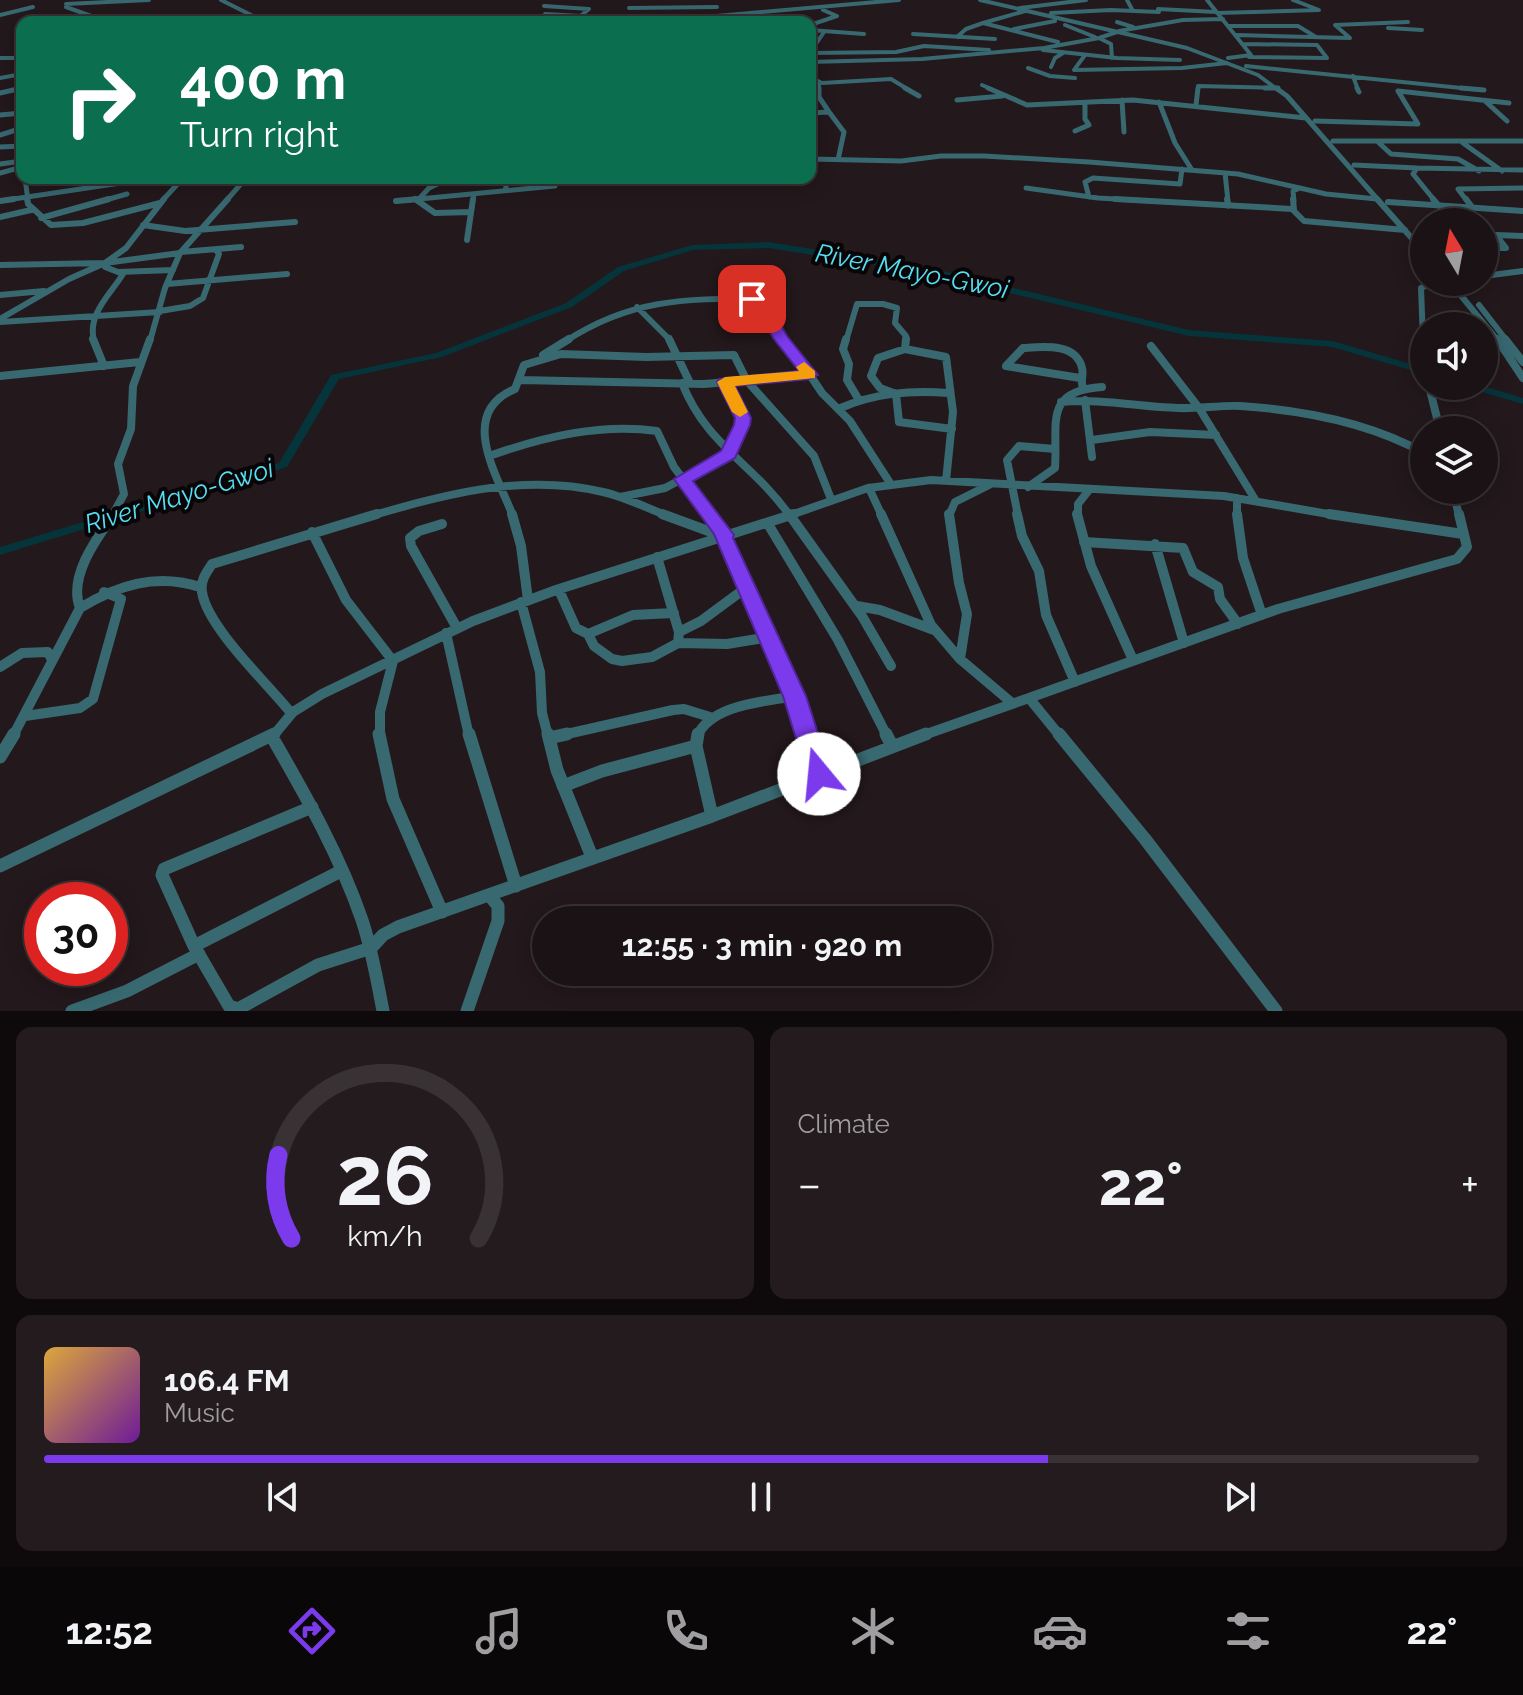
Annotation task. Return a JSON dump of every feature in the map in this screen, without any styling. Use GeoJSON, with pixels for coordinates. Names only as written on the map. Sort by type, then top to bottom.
{"type":"FeatureCollection","features":[{"type":"Feature","properties":{"kind":"street"},"geometry":{"type":"LineString","coordinates":[[91,16],[66,7],[68,2],[149,0]]}},
{"type":"Feature","properties":{"kind":"street"},"geometry":{"type":"LineString","coordinates":[[221,0],[253,16]]}},
{"type":"Feature","properties":{"kind":"street"},"geometry":{"type":"LineString","coordinates":[[670,0],[674,16]]}},
{"type":"Feature","properties":{"kind":"street"},"geometry":{"type":"LineString","coordinates":[[728,16],[899,0]]}},
{"type":"Feature","properties":{"kind":"street"},"geometry":{"type":"LineString","coordinates":[[983,0],[1009,6],[1086,0]]}},
{"type":"Feature","properties":{"kind":"street"},"geometry":{"type":"LineString","coordinates":[[1127,0],[1133,11]]}},
{"type":"Feature","properties":{"kind":"street"},"geometry":{"type":"LineString","coordinates":[[1207,0],[1237,35],[1251,55],[1249,57]]}},
{"type":"Feature","properties":{"kind":"street"},"geometry":{"type":"LineString","coordinates":[[1047,14],[1319,10],[1293,0]]}},
{"type":"Feature","properties":{"kind":"street"},"geometry":{"type":"LineString","coordinates":[[1150,1],[1159,12]]}},
{"type":"Feature","properties":{"kind":"street"},"geometry":{"type":"LineString","coordinates":[[544,6],[589,9],[581,16],[545,14]]}},
{"type":"Feature","properties":{"kind":"street"},"geometry":{"type":"LineString","coordinates":[[1024,6],[1246,66],[1287,91],[1388,202],[1410,233]]}},
{"type":"Feature","properties":{"kind":"street"},"geometry":{"type":"LineString","coordinates":[[957,37],[1024,6],[1065,20],[1196,47],[1228,60],[1278,88],[1410,233]]}},
{"type":"Feature","properties":{"kind":"street"},"geometry":{"type":"LineString","coordinates":[[0,15],[33,7]]}},
{"type":"Feature","properties":{"kind":"street"},"geometry":{"type":"LineString","coordinates":[[629,8],[717,7]]}},
{"type":"Feature","properties":{"kind":"street"},"geometry":{"type":"LineString","coordinates":[[816,8],[837,16],[816,25]]}},
{"type":"Feature","properties":{"kind":"street"},"geometry":{"type":"LineString","coordinates":[[749,14],[755,16]]}},
{"type":"Feature","properties":{"kind":"street"},"geometry":{"type":"LineString","coordinates":[[1285,17],[1316,37]]}},
{"type":"Feature","properties":{"kind":"street"},"geometry":{"type":"LineString","coordinates":[[816,62],[885,62],[1019,51],[1099,38],[1133,27],[1223,19]]}},
{"type":"Feature","properties":{"kind":"street"},"geometry":{"type":"LineString","coordinates":[[1011,29],[1065,20]]}},
{"type":"Feature","properties":{"kind":"street"},"geometry":{"type":"LineString","coordinates":[[1055,21],[1111,44],[1112,58]]}},
{"type":"Feature","properties":{"kind":"street"},"geometry":{"type":"LineString","coordinates":[[1117,22],[1133,27]]}},
{"type":"Feature","properties":{"kind":"street"},"geometry":{"type":"LineString","coordinates":[[1237,35],[1351,38],[1335,25],[1408,22]]}},
{"type":"Feature","properties":{"kind":"street"},"geometry":{"type":"LineString","coordinates":[[983,23],[1065,44]]}},
{"type":"Feature","properties":{"kind":"street"},"geometry":{"type":"LineString","coordinates":[[816,46],[827,32],[848,24]]}},
{"type":"Feature","properties":{"kind":"street"},"geometry":{"type":"LineString","coordinates":[[1155,24],[1171,31]]}},
{"type":"Feature","properties":{"kind":"street"},"geometry":{"type":"LineString","coordinates":[[1229,26],[1298,26]]}},
{"type":"Feature","properties":{"kind":"street"},"geometry":{"type":"LineString","coordinates":[[861,28],[869,44],[885,62]]}},
{"type":"Feature","properties":{"kind":"street"},"geometry":{"type":"LineString","coordinates":[[816,29],[864,34]]}},
{"type":"Feature","properties":{"kind":"street"},"geometry":{"type":"LineString","coordinates":[[1341,29],[1422,30]]}},
{"type":"Feature","properties":{"kind":"street"},"geometry":{"type":"LineString","coordinates":[[913,34],[995,39]]}},
{"type":"Feature","properties":{"kind":"street"},"geometry":{"type":"LineString","coordinates":[[955,47],[957,37]]}},
{"type":"Feature","properties":{"kind":"street"},"geometry":{"type":"LineString","coordinates":[[957,37],[1019,51]]}},
{"type":"Feature","properties":{"kind":"street"},"geometry":{"type":"LineString","coordinates":[[1077,70],[1190,67],[1249,57],[1327,58],[1317,45],[1243,44]]}},
{"type":"Feature","properties":{"kind":"street"},"geometry":{"type":"LineString","coordinates":[[816,53],[876,53],[919,46],[999,52]]}},
{"type":"Feature","properties":{"kind":"street"},"geometry":{"type":"LineString","coordinates":[[1036,49],[1112,58],[1180,60]]}},
{"type":"Feature","properties":{"kind":"street"},"geometry":{"type":"LineString","coordinates":[[1051,67],[1055,58],[1063,53]]}},
{"type":"Feature","properties":{"kind":"street"},"geometry":{"type":"LineString","coordinates":[[1069,86],[1075,78],[1077,70],[1074,70],[1085,55]]}},
{"type":"Feature","properties":{"kind":"street"},"geometry":{"type":"LineString","coordinates":[[1246,66],[1484,90]]}},
{"type":"Feature","properties":{"kind":"street"},"geometry":{"type":"LineString","coordinates":[[1190,67],[1198,82]]}},
{"type":"Feature","properties":{"kind":"street"},"geometry":{"type":"LineString","coordinates":[[1028,68],[1050,76],[1075,78]]}},
{"type":"Feature","properties":{"kind":"street"},"geometry":{"type":"LineString","coordinates":[[1353,76],[1359,92]]}},
{"type":"Feature","properties":{"kind":"street"},"geometry":{"type":"LineString","coordinates":[[816,81],[891,79],[919,96]]}},
{"type":"Feature","properties":{"kind":"street"},"geometry":{"type":"LineString","coordinates":[[819,83],[819,97],[844,132],[838,160]]}},
{"type":"Feature","properties":{"kind":"street"},"geometry":{"type":"LineString","coordinates":[[982,85],[1027,105],[1122,100],[1306,118]]}},
{"type":"Feature","properties":{"kind":"street"},"geometry":{"type":"LineString","coordinates":[[1196,105],[1198,86],[1278,88]]}},
{"type":"Feature","properties":{"kind":"street"},"geometry":{"type":"LineString","coordinates":[[1315,121],[1377,120],[1418,124],[1398,91],[1509,103]]}},
{"type":"Feature","properties":{"kind":"street"},"geometry":{"type":"LineString","coordinates":[[957,100],[1004,96]]}},
{"type":"Feature","properties":{"kind":"street"},"geometry":{"type":"LineString","coordinates":[[1122,100],[1124,132]]}},
{"type":"Feature","properties":{"kind":"street"},"geometry":{"type":"LineString","coordinates":[[1485,101],[1507,121]]}},
{"type":"Feature","properties":{"kind":"street"},"geometry":{"type":"LineString","coordinates":[[1159,102],[1175,143],[1192,170]]}},
{"type":"Feature","properties":{"kind":"street"},"geometry":{"type":"LineString","coordinates":[[1075,131],[1089,125],[1085,119],[1085,103]]}},
{"type":"Feature","properties":{"kind":"street"},"geometry":{"type":"LineString","coordinates":[[816,113],[829,112]]}},
{"type":"Feature","properties":{"kind":"street"},"geometry":{"type":"LineString","coordinates":[[1333,141],[1523,141]]}},
{"type":"Feature","properties":{"kind":"street"},"geometry":{"type":"LineString","coordinates":[[1378,142],[1391,154],[1458,159],[1479,171]]}},
{"type":"Feature","properties":{"kind":"street"},"geometry":{"type":"LineString","coordinates":[[1463,143],[1502,171]]}},
{"type":"Feature","properties":{"kind":"street"},"geometry":{"type":"LineString","coordinates":[[816,159],[901,161],[941,156],[984,156],[1182,169],[1225,173],[1326,194],[1377,199]]}},
{"type":"Feature","properties":{"kind":"street"},"geometry":{"type":"LineString","coordinates":[[1354,165],[1523,170]]}},
{"type":"Feature","properties":{"kind":"street"},"geometry":{"type":"LineString","coordinates":[[1417,168],[1413,174],[1439,206]]}},
{"type":"Feature","properties":{"kind":"street"},"geometry":{"type":"LineString","coordinates":[[1089,197],[1085,182],[1093,178],[1180,184],[1182,169]]}},
{"type":"Feature","properties":{"kind":"street"},"geometry":{"type":"LineString","coordinates":[[1225,173],[1228,206]]}},
{"type":"Feature","properties":{"kind":"street"},"geometry":{"type":"LineString","coordinates":[[25,184],[25,198],[31,210],[54,226],[79,224],[160,203]]}},
{"type":"Feature","properties":{"kind":"street"},"geometry":{"type":"LineString","coordinates":[[0,201],[119,184]]}},
{"type":"Feature","properties":{"kind":"street"},"geometry":{"type":"LineString","coordinates":[[0,320],[49,290],[105,263],[126,248],[177,184]]}},
{"type":"Feature","properties":{"kind":"street"},"geometry":{"type":"LineString","coordinates":[[80,608],[75,595],[76,584],[99,535],[124,494],[118,464],[131,429],[132,396],[140,362],[160,312],[167,284],[181,252],[241,184]]}},
{"type":"Feature","properties":{"kind":"street"},"geometry":{"type":"LineString","coordinates":[[417,199],[437,184]]}},
{"type":"Feature","properties":{"kind":"street"},"geometry":{"type":"LineString","coordinates":[[505,190],[507,184]]}},
{"type":"Feature","properties":{"kind":"street"},"geometry":{"type":"LineString","coordinates":[[107,186],[127,194],[138,208]]}},
{"type":"Feature","properties":{"kind":"street"},"geometry":{"type":"LineString","coordinates":[[396,201],[555,186]]}},
{"type":"Feature","properties":{"kind":"street"},"geometry":{"type":"LineString","coordinates":[[1026,188],[1089,197],[1294,210]]}},
{"type":"Feature","properties":{"kind":"street"},"geometry":{"type":"LineString","coordinates":[[1300,188],[1293,191],[1294,210],[1304,221],[1410,233]]}},
{"type":"Feature","properties":{"kind":"street"},"geometry":{"type":"LineString","coordinates":[[1472,207],[1458,189],[1523,188]]}},
{"type":"Feature","properties":{"kind":"street"},"geometry":{"type":"LineString","coordinates":[[41,218],[127,194]]}},
{"type":"Feature","properties":{"kind":"street"},"geometry":{"type":"LineString","coordinates":[[467,240],[474,194]]}},
{"type":"Feature","properties":{"kind":"street"},"geometry":{"type":"LineString","coordinates":[[417,199],[435,213],[471,212]]}},
{"type":"Feature","properties":{"kind":"street"},"geometry":{"type":"LineString","coordinates":[[1388,202],[1523,211]]}},
{"type":"Feature","properties":{"kind":"street"},"geometry":{"type":"LineString","coordinates":[[0,217],[31,210]]}},
{"type":"Feature","properties":{"kind":"street"},"geometry":{"type":"LineString","coordinates":[[143,225],[173,231],[199,231],[295,222]]}},
{"type":"Feature","properties":{"kind":"street"},"geometry":{"type":"LineString","coordinates":[[1498,235],[1523,236]]}},
{"type":"Feature","properties":{"kind":"street"},"geometry":{"type":"LineString","coordinates":[[1498,238],[1506,248],[1498,248]]}},
{"type":"Feature","properties":{"kind":"street"},"geometry":{"type":"LineString","coordinates":[[0,265],[105,263],[241,247]]}},
{"type":"Feature","properties":{"kind":"street"},"geometry":{"type":"LineString","coordinates":[[0,320],[94,318],[160,312],[199,304],[219,254],[216,250]]}},
{"type":"Feature","properties":{"kind":"street"},"geometry":{"type":"LineString","coordinates":[[104,366],[91,340],[94,318],[123,274],[105,267],[105,263]]}},
{"type":"Feature","properties":{"kind":"street"},"geometry":{"type":"LineString","coordinates":[[118,272],[173,270]]}},
{"type":"Feature","properties":{"kind":"street"},"geometry":{"type":"LineString","coordinates":[[1498,274],[1523,271]]}},
{"type":"Feature","properties":{"kind":"street"},"geometry":{"type":"LineString","coordinates":[[167,284],[287,274]]}},
{"type":"Feature","properties":{"kind":"street"},"geometry":{"type":"LineString","coordinates":[[0,295],[49,290]]}},
{"type":"Feature","properties":{"kind":"street"},"geometry":{"type":"LineString","coordinates":[[1462,296],[1488,325],[1523,378]]}},
{"type":"Feature","properties":{"kind":"street"},"geometry":{"type":"LineString","coordinates":[[1471,296],[1523,362]]}},
{"type":"Feature","properties":{"kind":"street"},"geometry":{"type":"LineString","coordinates":[[592,857],[563,786],[542,713],[540,672],[524,601],[523,551],[485,442],[488,408],[493,401],[515,389],[524,365],[595,323],[637,307],[670,301],[760,300],[780,338],[850,421],[890,483]]}},
{"type":"Feature","properties":{"kind":"street"},"geometry":{"type":"LineString","coordinates":[[859,400],[847,380],[849,364],[843,349],[857,304],[883,304],[897,308],[895,323],[906,336],[905,349]]}},
{"type":"Feature","properties":{"kind":"street"},"geometry":{"type":"LineString","coordinates":[[637,307],[671,337],[682,356],[686,383],[703,428],[768,487],[857,606],[891,666]]}},
{"type":"Feature","properties":{"kind":"street"},"geometry":{"type":"LineString","coordinates":[[1151,346],[1199,408],[1256,501]]}},
{"type":"Feature","properties":{"kind":"street"},"geometry":{"type":"LineString","coordinates":[[1080,378],[1005,367],[1023,348],[1063,347],[1072,353],[1082,368],[1080,378],[1083,388]]}},
{"type":"Feature","properties":{"kind":"street"},"geometry":{"type":"LineString","coordinates":[[896,394],[878,388],[871,376],[878,358],[905,349],[946,357],[953,412],[946,481]]}},
{"type":"Feature","properties":{"kind":"street"},"geometry":{"type":"LineString","coordinates":[[533,361],[561,354],[682,356],[730,353],[736,358],[747,381],[814,456],[831,499]]}},
{"type":"Feature","properties":{"kind":"street"},"geometry":{"type":"LineString","coordinates":[[0,376],[140,362]]}},
{"type":"Feature","properties":{"kind":"street"},"geometry":{"type":"LineString","coordinates":[[520,380],[686,383],[810,375]]}},
{"type":"Feature","properties":{"kind":"street"},"geometry":{"type":"LineString","coordinates":[[616,497],[652,492],[729,454],[743,418],[725,382]]}},
{"type":"Feature","properties":{"kind":"street"},"geometry":{"type":"LineString","coordinates":[[1028,487],[1055,468],[1054,414],[1061,402],[1083,388],[1102,387]]}},
{"type":"Feature","properties":{"kind":"street"},"geometry":{"type":"LineString","coordinates":[[838,409],[859,400],[922,390],[949,393]]}},
{"type":"Feature","properties":{"kind":"street"},"geometry":{"type":"LineString","coordinates":[[896,394],[899,422],[952,429]]}},
{"type":"Feature","properties":{"kind":"street"},"geometry":{"type":"LineString","coordinates":[[1085,400],[1092,457]]}},
{"type":"Feature","properties":{"kind":"street"},"geometry":{"type":"LineString","coordinates":[[1061,402],[1085,400],[1170,408],[1239,406],[1372,431],[1396,437],[1410,445]]}},
{"type":"Feature","properties":{"kind":"street"},"geometry":{"type":"LineString","coordinates":[[489,456],[523,444],[619,429],[651,430],[661,435],[683,479],[724,536],[795,696],[819,774]]}},
{"type":"Feature","properties":{"kind":"street"},"geometry":{"type":"LineString","coordinates":[[1092,440],[1150,432],[1216,435]]}},
{"type":"Feature","properties":{"kind":"street"},"geometry":{"type":"LineString","coordinates":[[1055,449],[1019,446],[1007,460],[1013,502],[1022,536],[1039,571],[1046,615],[1075,682]]}},
{"type":"Feature","properties":{"kind":"street"},"geometry":{"type":"LineString","coordinates":[[0,866],[272,737],[279,724],[291,713],[452,631],[524,601],[768,524],[831,499],[890,483],[946,481],[1237,498],[1463,534]]}},
{"type":"Feature","properties":{"kind":"street"},"geometry":{"type":"LineString","coordinates":[[960,659],[967,614],[959,583],[950,507],[990,485]]}},
{"type":"Feature","properties":{"kind":"street"},"geometry":{"type":"LineString","coordinates":[[291,713],[214,621],[200,587],[202,575],[212,564],[440,495],[499,487],[578,488],[616,497],[724,536]]}},
{"type":"Feature","properties":{"kind":"street"},"geometry":{"type":"LineString","coordinates":[[869,488],[905,562],[923,609],[937,632],[960,659],[1012,703]]}},
{"type":"Feature","properties":{"kind":"street"},"geometry":{"type":"LineString","coordinates":[[1089,490],[1079,501],[1077,513],[1088,559],[1133,660]]}},
{"type":"Feature","properties":{"kind":"street"},"geometry":{"type":"LineString","coordinates":[[1237,498],[1241,548],[1249,585],[1262,615]]}},
{"type":"Feature","properties":{"kind":"street"},"geometry":{"type":"LineString","coordinates":[[312,807],[164,869],[162,875],[197,950],[229,1006],[238,1009],[318,965],[371,948],[383,935],[398,927],[712,816],[892,746],[1262,615],[1360,584],[1457,559],[1467,547],[1456,504]]}},
{"type":"Feature","properties":{"kind":"street"},"geometry":{"type":"LineString","coordinates":[[442,524],[414,534],[410,538],[411,546],[452,631],[462,712],[516,886]]}},
{"type":"Feature","properties":{"kind":"street"},"geometry":{"type":"LineString","coordinates":[[768,524],[838,640],[892,746]]}},
{"type":"Feature","properties":{"kind":"street"},"geometry":{"type":"LineString","coordinates":[[312,532],[346,600],[393,661],[379,726],[381,751],[389,784],[442,912]]}},
{"type":"Feature","properties":{"kind":"street"},"geometry":{"type":"LineString","coordinates":[[1084,542],[1183,548],[1193,572],[1218,587],[1220,599],[1238,624]]}},
{"type":"Feature","properties":{"kind":"street"},"geometry":{"type":"LineString","coordinates":[[1155,544],[1184,643]]}},
{"type":"Feature","properties":{"kind":"street"},"geometry":{"type":"LineString","coordinates":[[657,557],[679,638]]}},
{"type":"Feature","properties":{"kind":"street"},"geometry":{"type":"LineString","coordinates":[[0,757],[25,716],[51,658],[80,608],[118,586],[181,579],[200,587]]}},
{"type":"Feature","properties":{"kind":"street"},"geometry":{"type":"LineString","coordinates":[[559,590],[576,628],[588,634],[594,646],[612,659],[622,661],[652,657],[747,587]]}},
{"type":"Feature","properties":{"kind":"street"},"geometry":{"type":"LineString","coordinates":[[25,716],[80,708],[93,699],[121,599],[104,592]]}},
{"type":"Feature","properties":{"kind":"street"},"geometry":{"type":"LineString","coordinates":[[857,606],[893,614],[937,632]]}},
{"type":"Feature","properties":{"kind":"street"},"geometry":{"type":"LineString","coordinates":[[588,634],[633,615],[674,613]]}},
{"type":"Feature","properties":{"kind":"street"},"geometry":{"type":"LineString","coordinates":[[679,638],[727,644],[769,637]]}},
{"type":"Feature","properties":{"kind":"street"},"geometry":{"type":"LineString","coordinates":[[0,667],[24,652],[39,649],[48,652],[51,658]]}},
{"type":"Feature","properties":{"kind":"street"},"geometry":{"type":"LineString","coordinates":[[712,816],[696,746],[695,736],[699,727],[710,717],[795,696]]}},
{"type":"Feature","properties":{"kind":"street"},"geometry":{"type":"LineString","coordinates":[[1029,698],[1145,839],[1276,1011]]}},
{"type":"Feature","properties":{"kind":"street"},"geometry":{"type":"LineString","coordinates":[[549,738],[673,710],[684,709],[710,717]]}},
{"type":"Feature","properties":{"kind":"street"},"geometry":{"type":"LineString","coordinates":[[272,737],[312,807],[341,871],[371,948],[383,1011]]}},
{"type":"Feature","properties":{"kind":"street"},"geometry":{"type":"LineString","coordinates":[[563,786],[602,771],[696,746]]}},
{"type":"Feature","properties":{"kind":"street"},"geometry":{"type":"LineString","coordinates":[[72,1011],[127,991],[341,871]]}},
{"type":"Feature","properties":{"kind":"street"},"geometry":{"type":"LineString","coordinates":[[467,1011],[498,921],[498,906],[489,895]]}},
{"type":"Feature","properties":{"kind":"waterway","name":"River Mayo-Gwoi"},"geometry":{"type":"LineString","coordinates":[[0,551],[283,465],[335,377],[439,355],[569,305],[621,269],[692,248],[769,245],[931,271],[1189,333],[1333,344],[1410,367]]}},
{"type":"Feature","properties":{"kind":"waterway","name":"River Mayo-Gwoi"},"geometry":{"type":"LineString","coordinates":[[1498,394],[1523,401]]}},
{"type":"Feature","properties":{"kind":"slow traffic"},"geometry":{"type":"LineString","coordinates":[[740,412],[725,382],[810,375],[804,367]]}},
{"type":"Feature","properties":{"kind":"route"},"geometry":{"type":"LineString","coordinates":[[752,299],[760,300],[780,338],[810,375],[725,382],[743,418],[742,425],[729,454],[683,479],[725,535],[722,536],[795,696],[819,774]]}}]}
